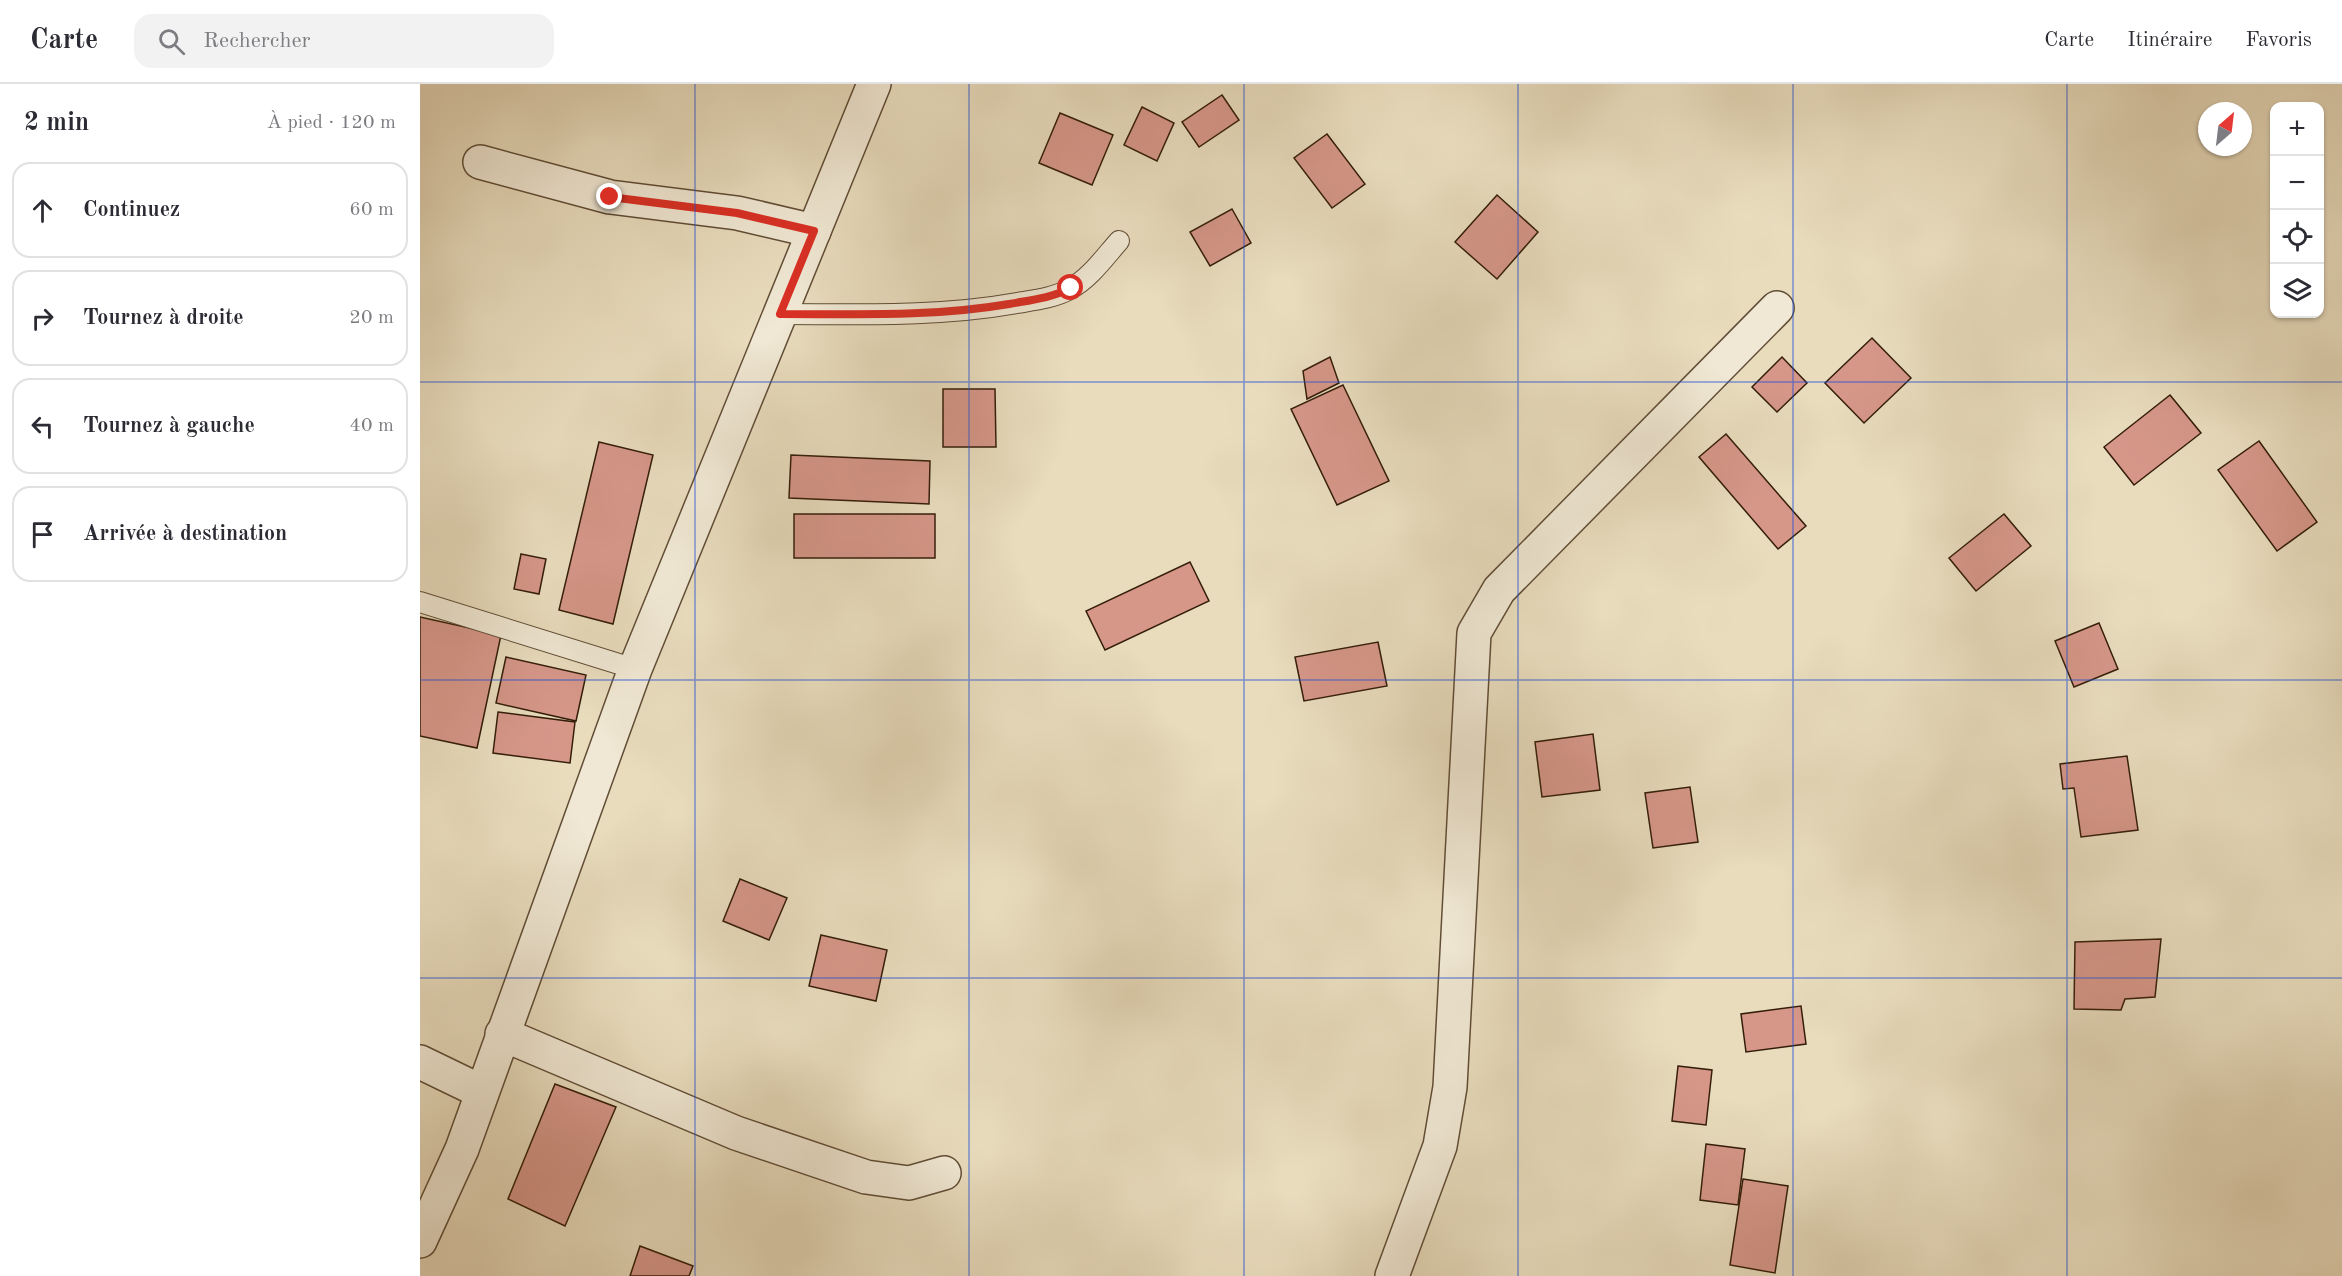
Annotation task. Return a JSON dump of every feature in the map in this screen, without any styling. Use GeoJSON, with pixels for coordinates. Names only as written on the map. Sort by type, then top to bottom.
{"type":"FeatureCollection","features":[{"type":"Feature","properties":{"kind":"street"},"geometry":{"type":"LineString","coordinates":[[420,1241],[462,1149],[635,669],[874,84]]}},
{"type":"Feature","properties":{"kind":"street"},"geometry":{"type":"LineString","coordinates":[[480,162],[610,197],[737,213],[814,231]]}},
{"type":"Feature","properties":{"kind":"street"},"geometry":{"type":"LineString","coordinates":[[1392,1276],[1440,1146],[1449,1087],[1474,633],[1499,590],[1777,308]]}},
{"type":"Feature","properties":{"kind":"street"},"geometry":{"type":"LineString","coordinates":[[502,1034],[736,1133],[866,1177],[909,1183],[944,1173]]}},
{"type":"Feature","properties":{"kind":"street"},"geometry":{"type":"LineString","coordinates":[[420,1062],[482,1092]]}},
{"type":"Feature","properties":{"kind":"lane"},"geometry":{"type":"LineString","coordinates":[[780,314],[908,314],[971,310],[1054,296],[1071,288],[1092,273],[1119,241]]}},
{"type":"Feature","properties":{"kind":"lane"},"geometry":{"type":"LineString","coordinates":[[420,602],[635,669]]}},
{"type":"Feature","properties":{"kind":"building"},"geometry":{"type":"Polygon","coordinates":[[[1222,95],[1239,120],[1199,147],[1182,122],[1222,95]]]}},
{"type":"Feature","properties":{"kind":"building"},"geometry":{"type":"Polygon","coordinates":[[[1142,107],[1174,123],[1157,161],[1124,145],[1142,107]]]}},
{"type":"Feature","properties":{"kind":"building"},"geometry":{"type":"Polygon","coordinates":[[[1060,113],[1113,135],[1092,185],[1039,163],[1060,113]]]}},
{"type":"Feature","properties":{"kind":"building"},"geometry":{"type":"Polygon","coordinates":[[[1327,134],[1365,184],[1332,208],[1294,158],[1327,134]]]}},
{"type":"Feature","properties":{"kind":"building"},"geometry":{"type":"Polygon","coordinates":[[[1497,195],[1538,232],[1497,279],[1455,242],[1497,195]]]}},
{"type":"Feature","properties":{"kind":"building"},"geometry":{"type":"Polygon","coordinates":[[[1232,209],[1251,243],[1210,266],[1190,232],[1232,209]]]}},
{"type":"Feature","properties":{"kind":"building"},"geometry":{"type":"Polygon","coordinates":[[[1872,338],[1911,378],[1864,423],[1825,383],[1872,338]]]}},
{"type":"Feature","properties":{"kind":"building"},"geometry":{"type":"Polygon","coordinates":[[[1330,357],[1339,383],[1307,399],[1303,371],[1330,357]]]}},
{"type":"Feature","properties":{"kind":"building"},"geometry":{"type":"Polygon","coordinates":[[[1782,357],[1807,383],[1777,412],[1752,387],[1782,357]]]}},
{"type":"Feature","properties":{"kind":"building"},"geometry":{"type":"Polygon","coordinates":[[[1343,385],[1389,481],[1337,505],[1291,409],[1343,385]]]}},
{"type":"Feature","properties":{"kind":"building"},"geometry":{"type":"Polygon","coordinates":[[[943,389],[995,389],[996,447],[943,447],[943,389]]]}},
{"type":"Feature","properties":{"kind":"building"},"geometry":{"type":"Polygon","coordinates":[[[2170,395],[2201,433],[2134,485],[2104,447],[2170,395]]]}},
{"type":"Feature","properties":{"kind":"building"},"geometry":{"type":"Polygon","coordinates":[[[1726,434],[1806,526],[1778,549],[1699,457],[1726,434]]]}},
{"type":"Feature","properties":{"kind":"building"},"geometry":{"type":"Polygon","coordinates":[[[2259,441],[2317,522],[2277,551],[2218,470],[2259,441]]]}},
{"type":"Feature","properties":{"kind":"building"},"geometry":{"type":"Polygon","coordinates":[[[599,442],[653,455],[613,624],[559,610],[599,442]]]}},
{"type":"Feature","properties":{"kind":"building"},"geometry":{"type":"Polygon","coordinates":[[[791,455],[930,461],[929,504],[789,498],[791,455]]]}},
{"type":"Feature","properties":{"kind":"building"},"geometry":{"type":"Polygon","coordinates":[[[794,514],[935,514],[935,558],[794,558],[794,514]]]}},
{"type":"Feature","properties":{"kind":"building"},"geometry":{"type":"Polygon","coordinates":[[[2004,514],[2031,546],[1976,591],[1949,558],[2004,514]]]}},
{"type":"Feature","properties":{"kind":"building"},"geometry":{"type":"Polygon","coordinates":[[[521,554],[546,559],[539,594],[514,589],[521,554]]]}},
{"type":"Feature","properties":{"kind":"building"},"geometry":{"type":"Polygon","coordinates":[[[1190,562],[1209,601],[1105,650],[1086,611],[1190,562]]]}},
{"type":"Feature","properties":{"kind":"building"},"geometry":{"type":"Polygon","coordinates":[[[420,617],[501,635],[477,748],[420,736],[420,617]]]}},
{"type":"Feature","properties":{"kind":"building"},"geometry":{"type":"Polygon","coordinates":[[[2099,623],[2118,669],[2074,687],[2055,641],[2099,623]]]}},
{"type":"Feature","properties":{"kind":"building"},"geometry":{"type":"Polygon","coordinates":[[[1378,642],[1387,686],[1304,701],[1295,657],[1378,642]]]}},
{"type":"Feature","properties":{"kind":"building"},"geometry":{"type":"Polygon","coordinates":[[[506,657],[586,675],[576,721],[496,703],[506,657]]]}},
{"type":"Feature","properties":{"kind":"building"},"geometry":{"type":"Polygon","coordinates":[[[498,712],[575,722],[570,763],[493,753],[498,712]]]}},
{"type":"Feature","properties":{"kind":"building"},"geometry":{"type":"Polygon","coordinates":[[[1593,734],[1600,790],[1542,797],[1535,742],[1593,734]]]}},
{"type":"Feature","properties":{"kind":"building"},"geometry":{"type":"Polygon","coordinates":[[[2127,756],[2138,830],[2081,837],[2074,788],[2063,789],[2060,764],[2127,756]]]}},
{"type":"Feature","properties":{"kind":"building"},"geometry":{"type":"Polygon","coordinates":[[[1690,787],[1698,842],[1653,848],[1645,793],[1690,787]]]}},
{"type":"Feature","properties":{"kind":"building"},"geometry":{"type":"Polygon","coordinates":[[[740,879],[787,898],[769,940],[723,921],[740,879]]]}},
{"type":"Feature","properties":{"kind":"building"},"geometry":{"type":"Polygon","coordinates":[[[821,935],[887,950],[876,1001],[809,986],[821,935]]]}},
{"type":"Feature","properties":{"kind":"building"},"geometry":{"type":"Polygon","coordinates":[[[2161,939],[2155,997],[2125,999],[2121,1010],[2074,1009],[2075,942],[2161,939]]]}},
{"type":"Feature","properties":{"kind":"building"},"geometry":{"type":"Polygon","coordinates":[[[1801,1006],[1806,1044],[1746,1052],[1741,1014],[1801,1006]]]}},
{"type":"Feature","properties":{"kind":"building"},"geometry":{"type":"Polygon","coordinates":[[[1678,1066],[1712,1070],[1706,1125],[1672,1121],[1678,1066]]]}},
{"type":"Feature","properties":{"kind":"building"},"geometry":{"type":"Polygon","coordinates":[[[555,1084],[616,1107],[565,1226],[508,1199],[555,1084]]]}},
{"type":"Feature","properties":{"kind":"building"},"geometry":{"type":"Polygon","coordinates":[[[1706,1144],[1745,1149],[1738,1205],[1700,1200],[1706,1144]]]}},
{"type":"Feature","properties":{"kind":"building"},"geometry":{"type":"Polygon","coordinates":[[[1743,1179],[1788,1186],[1775,1273],[1730,1265],[1743,1179]]]}},
{"type":"Feature","properties":{"kind":"building"},"geometry":{"type":"Polygon","coordinates":[[[640,1246],[693,1266],[689,1276],[630,1276],[640,1246]]]}},
{"type":"Feature","properties":{"kind":"route"},"geometry":{"type":"LineString","coordinates":[[610,197],[737,213],[814,231],[780,314],[908,314],[982,309],[1054,296],[1071,288]]}}]}
